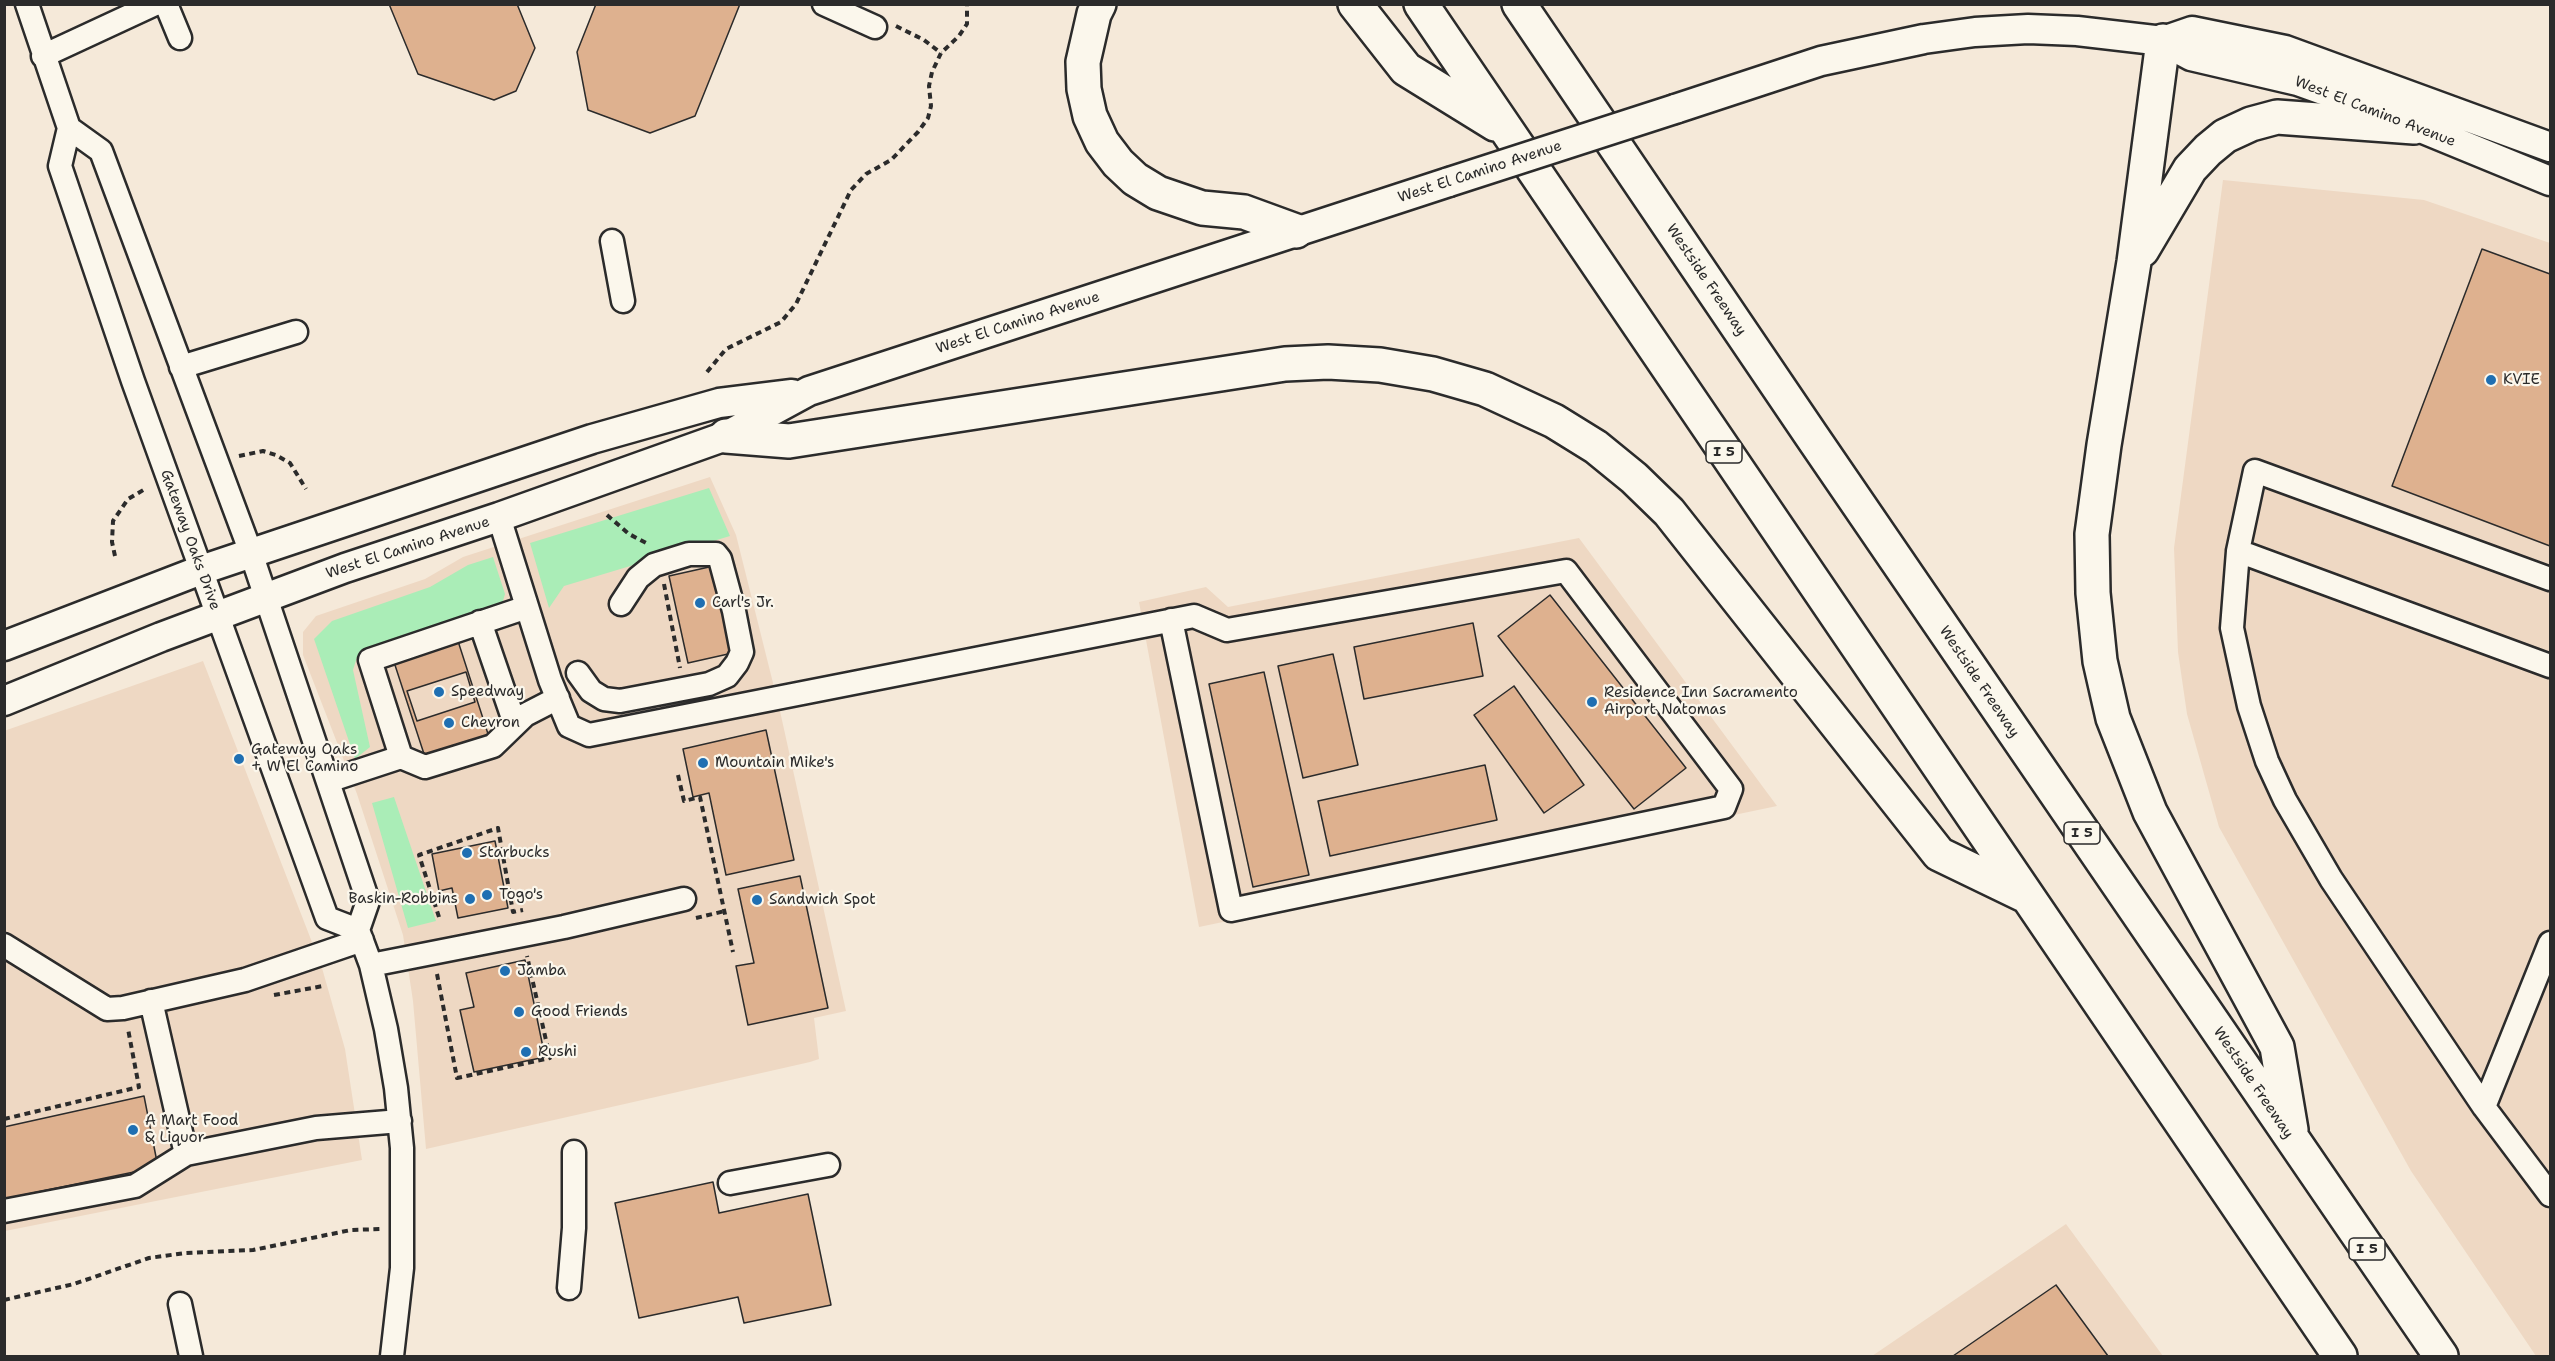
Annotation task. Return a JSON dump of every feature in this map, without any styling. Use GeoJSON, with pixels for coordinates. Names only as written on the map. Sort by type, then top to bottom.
{"type":"FeatureCollection","features":[{"type":"Feature","properties":{"kind":"highway"},"geometry":{"type":"LineString","coordinates":[[1100,4],[1094,14],[1083,62],[1084,89],[1090,116],[1102,141],[1118,164],[1135,179],[1158,193],[1202,208],[1244,212],[1296,231]]}},
{"type":"Feature","properties":{"kind":"highway"},"geometry":{"type":"LineString","coordinates":[[1354,4],[1406,69],[1505,130]]}},
{"type":"Feature","properties":{"kind":"highway","name":"I 5"},"geometry":{"type":"LineString","coordinates":[[1421,4],[2340,1356]]}},
{"type":"Feature","properties":{"kind":"highway","name":"Westside Freeway"},"geometry":{"type":"LineString","coordinates":[[1519,4],[2292,1141],[2441,1356]]}},
{"type":"Feature","properties":{"kind":"highway"},"geometry":{"type":"LineString","coordinates":[[2163,41],[2134,262],[2092,534],[2093,593],[2100,661],[2113,718],[2150,812],[2277,1047],[2292,1141]]}},
{"type":"Feature","properties":{"kind":"highway"},"geometry":{"type":"LineString","coordinates":[[2134,262],[2190,169],[2225,136],[2251,123],[2277,117],[2414,127]]}},
{"type":"Feature","properties":{"kind":"highway"},"geometry":{"type":"LineString","coordinates":[[726,436],[789,441],[1285,364],[1328,362],[1380,365],[1433,374],[1485,389],[1554,421],[1596,447],[1634,478],[1669,512],[1939,854],[2029,898]]}},
{"type":"Feature","properties":{"kind":"main road","name":"West El Camino Avenue"},"geometry":{"type":"LineString","coordinates":[[4,701],[218,615],[345,568],[499,518],[726,436],[810,391],[1821,61],[1924,39],[1975,32],[2028,29],[2077,31],[2163,41],[2191,56],[2298,81],[2365,105],[2550,181]]}},
{"type":"Feature","properties":{"kind":"main road","name":"West El Camino Avenue"},"geometry":{"type":"LineString","coordinates":[[2163,41],[2192,31],[2285,50],[2550,147]]}},
{"type":"Feature","properties":{"kind":"main road","name":"West El Camino Avenue"},"geometry":{"type":"LineString","coordinates":[[4,646],[201,570],[592,439],[719,403],[810,391]]}},
{"type":"Feature","properties":{"kind":"street"},"geometry":{"type":"LineString","coordinates":[[27,4],[69,128],[102,151],[251,553],[368,901],[360,935],[371,965],[386,1029],[400,1121],[404,1228],[392,1356]]}},
{"type":"Feature","properties":{"kind":"street"},"geometry":{"type":"LineString","coordinates":[[43,56],[155,4]]}},
{"type":"Feature","properties":{"kind":"street"},"geometry":{"type":"LineString","coordinates":[[166,4],[180,38]]}},
{"type":"Feature","properties":{"kind":"street"},"geometry":{"type":"LineString","coordinates":[[824,4],[881,25]]}},
{"type":"Feature","properties":{"kind":"street","name":"Gateway Oaks Drive"},"geometry":{"type":"LineString","coordinates":[[69,128],[60,166],[133,381],[201,570],[327,918],[360,935]]}},
{"type":"Feature","properties":{"kind":"street"},"geometry":{"type":"LineString","coordinates":[[612,241],[623,301]]}},
{"type":"Feature","properties":{"kind":"street"},"geometry":{"type":"LineString","coordinates":[[181,367],[296,332]]}},
{"type":"Feature","properties":{"kind":"street"},"geometry":{"type":"LineString","coordinates":[[2550,579],[2255,471],[2238,551],[2232,628],[2249,706],[2285,800],[2331,879],[2484,1107],[2550,1195]]}},
{"type":"Feature","properties":{"kind":"street"},"geometry":{"type":"LineString","coordinates":[[499,518],[568,726],[589,735],[1194,616],[1227,630],[1566,571],[1731,789],[1724,807],[1230,910],[1171,621]]}},
{"type":"Feature","properties":{"kind":"street"},"geometry":{"type":"LineString","coordinates":[[2238,551],[2550,666]]}},
{"type":"Feature","properties":{"kind":"street"},"geometry":{"type":"LineString","coordinates":[[578,673],[591,691],[612,701],[709,684],[727,676],[741,652],[720,559],[716,554],[701,552],[660,563],[638,578],[621,604]]}},
{"type":"Feature","properties":{"kind":"street"},"geometry":{"type":"LineString","coordinates":[[401,757],[370,660],[527,606]]}},
{"type":"Feature","properties":{"kind":"street"},"geometry":{"type":"LineString","coordinates":[[480,622],[515,724]]}},
{"type":"Feature","properties":{"kind":"street"},"geometry":{"type":"LineString","coordinates":[[328,781],[401,757],[425,767],[493,746],[525,715],[558,698]]}},
{"type":"Feature","properties":{"kind":"street"},"geometry":{"type":"LineString","coordinates":[[371,965],[542,931],[684,899]]}},
{"type":"Feature","properties":{"kind":"street"},"geometry":{"type":"LineString","coordinates":[[4,945],[107,1009],[123,1008],[245,980],[360,935]]}},
{"type":"Feature","properties":{"kind":"street"},"geometry":{"type":"LineString","coordinates":[[2484,1107],[2550,944]]}},
{"type":"Feature","properties":{"kind":"street"},"geometry":{"type":"LineString","coordinates":[[152,1001],[186,1154]]}},
{"type":"Feature","properties":{"kind":"street"},"geometry":{"type":"LineString","coordinates":[[4,1211],[135,1186],[186,1154],[316,1128],[400,1121]]}},
{"type":"Feature","properties":{"kind":"street"},"geometry":{"type":"LineString","coordinates":[[569,1288],[574,1228],[574,1152]]}},
{"type":"Feature","properties":{"kind":"street"},"geometry":{"type":"LineString","coordinates":[[730,1183],[828,1165]]}},
{"type":"Feature","properties":{"kind":"street"},"geometry":{"type":"LineString","coordinates":[[180,1304],[191,1356]]}},
{"type":"Feature","properties":{"kind":"path"},"geometry":{"type":"LineString","coordinates":[[707,372],[726,349],[781,322],[796,304],[851,190],[866,174],[891,160],[928,118],[931,106],[929,86],[932,72],[941,53],[959,36],[967,24],[967,4]]}},
{"type":"Feature","properties":{"kind":"path"},"geometry":{"type":"LineString","coordinates":[[881,25],[924,40],[941,53]]}},
{"type":"Feature","properties":{"kind":"path"},"geometry":{"type":"LineString","coordinates":[[239,456],[263,451],[276,455],[290,463],[306,489]]}},
{"type":"Feature","properties":{"kind":"path"},"geometry":{"type":"LineString","coordinates":[[115,556],[112,542],[113,521],[128,500],[145,489]]}},
{"type":"Feature","properties":{"kind":"path"},"geometry":{"type":"LineString","coordinates":[[607,515],[629,534],[657,549],[681,668],[690,666]]}},
{"type":"Feature","properties":{"kind":"path"},"geometry":{"type":"LineString","coordinates":[[678,775],[684,801],[700,798],[733,952]]}},
{"type":"Feature","properties":{"kind":"path"},"geometry":{"type":"LineString","coordinates":[[439,917],[419,855],[498,828],[513,912],[533,909],[542,931]]}},
{"type":"Feature","properties":{"kind":"path"},"geometry":{"type":"LineString","coordinates":[[437,971],[457,1078],[550,1058],[526,952]]}},
{"type":"Feature","properties":{"kind":"path"},"geometry":{"type":"LineString","coordinates":[[4,1300],[74,1284],[149,1258],[185,1253],[253,1250],[351,1230],[404,1228]]}},
{"type":"Feature","properties":{"kind":"shaded area"},"geometry":{"type":"Polygon","coordinates":[[[2223,180],[2424,200],[2550,243],[2550,1356],[2536,1356],[2411,1171],[2219,827],[2187,714],[2178,652],[2174,548],[2223,180]]]}},
{"type":"Feature","properties":{"kind":"shaded area"},"geometry":{"type":"Polygon","coordinates":[[[710,477],[736,535],[780,711],[846,1011],[814,1018],[819,1059],[810,1062],[426,1149],[413,1001],[403,935],[357,794],[303,655],[303,632],[316,616],[425,579],[463,557],[710,477]]]}},
{"type":"Feature","properties":{"kind":"shaded area"},"geometry":{"type":"Polygon","coordinates":[[[1579,538],[1777,806],[1199,927],[1139,602],[1206,587],[1228,607],[1579,538]]]}},
{"type":"Feature","properties":{"kind":"shaded area"},"geometry":{"type":"Polygon","coordinates":[[[203,661],[322,968],[345,1049],[362,1160],[5,1231],[4,731],[203,661]]]}},
{"type":"Feature","properties":{"kind":"shaded area"},"geometry":{"type":"Polygon","coordinates":[[[2066,1224],[2163,1356],[1872,1356],[2066,1224]]]}},
{"type":"Feature","properties":{"kind":"green space"},"geometry":{"type":"Polygon","coordinates":[[[709,488],[730,536],[564,586],[549,608],[530,543],[709,488]]]}},
{"type":"Feature","properties":{"kind":"green space"},"geometry":{"type":"Polygon","coordinates":[[[493,557],[505,594],[502,604],[490,612],[357,657],[353,670],[370,747],[355,759],[314,639],[332,621],[430,587],[468,565],[493,557]]]}},
{"type":"Feature","properties":{"kind":"green space"},"geometry":{"type":"Polygon","coordinates":[[[394,797],[436,921],[408,928],[372,803],[394,797]]]}},
{"type":"Feature","properties":{"kind":"building"},"geometry":{"type":"Polygon","coordinates":[[[389,4],[517,4],[535,48],[516,91],[494,100],[418,74],[389,4]]]}},
{"type":"Feature","properties":{"kind":"building"},"geometry":{"type":"Polygon","coordinates":[[[596,4],[740,4],[695,116],[650,133],[588,110],[577,52],[596,4]]]}},
{"type":"Feature","properties":{"kind":"building","name":"KVIE"},"geometry":{"type":"Polygon","coordinates":[[[2482,249],[2550,274],[2550,546],[2392,486],[2482,249]]]}},
{"type":"Feature","properties":{"kind":"building"},"geometry":{"type":"Polygon","coordinates":[[[718,565],[737,652],[688,663],[669,576],[718,565]]]}},
{"type":"Feature","properties":{"kind":"building","name":"Residence Inn Sacramento Airport Natomas"},"geometry":{"type":"Polygon","coordinates":[[[1550,595],[1686,768],[1634,809],[1498,636],[1550,595]]]}},
{"type":"Feature","properties":{"kind":"building"},"geometry":{"type":"Polygon","coordinates":[[[1473,623],[1483,676],[1364,699],[1354,647],[1473,623]]]}},
{"type":"Feature","properties":{"kind":"building"},"geometry":{"type":"Polygon","coordinates":[[[457,638],[489,737],[425,757],[393,659],[457,638]]]}},
{"type":"Feature","properties":{"kind":"building"},"geometry":{"type":"Polygon","coordinates":[[[1333,654],[1358,765],[1303,778],[1278,666],[1333,654]]]}},
{"type":"Feature","properties":{"kind":"building"},"geometry":{"type":"Polygon","coordinates":[[[466,672],[475,702],[417,721],[407,691],[466,672]]]}},
{"type":"Feature","properties":{"kind":"building"},"geometry":{"type":"Polygon","coordinates":[[[1264,672],[1309,875],[1253,887],[1209,684],[1264,672]]]}},
{"type":"Feature","properties":{"kind":"building"},"geometry":{"type":"Polygon","coordinates":[[[1514,686],[1584,785],[1544,813],[1474,715],[1514,686]]]}},
{"type":"Feature","properties":{"kind":"building"},"geometry":{"type":"Polygon","coordinates":[[[766,730],[794,860],[726,875],[709,793],[693,797],[683,749],[766,730]]]}},
{"type":"Feature","properties":{"kind":"building"},"geometry":{"type":"Polygon","coordinates":[[[1485,765],[1497,820],[1330,856],[1318,801],[1485,765]]]}},
{"type":"Feature","properties":{"kind":"building"},"geometry":{"type":"Polygon","coordinates":[[[495,841],[508,908],[458,918],[452,888],[439,891],[432,854],[495,841]]]}},
{"type":"Feature","properties":{"kind":"building"},"geometry":{"type":"Polygon","coordinates":[[[800,876],[828,1008],[748,1025],[736,966],[754,963],[738,889],[800,876]]]}},
{"type":"Feature","properties":{"kind":"building"},"geometry":{"type":"Polygon","coordinates":[[[525,960],[545,1057],[474,1072],[460,1010],[474,1007],[466,973],[525,960]]]}},
{"type":"Feature","properties":{"kind":"building"},"geometry":{"type":"Polygon","coordinates":[[[144,1096],[158,1167],[4,1199],[4,1127],[144,1096]]]}},
{"type":"Feature","properties":{"kind":"building"},"geometry":{"type":"Polygon","coordinates":[[[713,1182],[719,1213],[808,1194],[831,1305],[744,1323],[738,1297],[639,1318],[615,1203],[713,1182]]]}},
{"type":"Feature","properties":{"kind":"building"},"geometry":{"type":"Polygon","coordinates":[[[2056,1285],[2108,1356],[1953,1356],[2056,1285]]]}},
{"type":"Feature","properties":{"kind":"place","name":"KVIE"},"geometry":{"type":"Point","coordinates":[2491,380]}},
{"type":"Feature","properties":{"kind":"place","name":"Carl's Jr."},"geometry":{"type":"Point","coordinates":[700,603]}},
{"type":"Feature","properties":{"kind":"place","name":"Speedway"},"geometry":{"type":"Point","coordinates":[439,692]}},
{"type":"Feature","properties":{"kind":"place","name":"Residence Inn Sacramento Airport Natomas"},"geometry":{"type":"Point","coordinates":[1592,702]}},
{"type":"Feature","properties":{"kind":"place","name":"Chevron"},"geometry":{"type":"Point","coordinates":[449,723]}},
{"type":"Feature","properties":{"kind":"place","name":"Gateway Oaks + W El Camino"},"geometry":{"type":"Point","coordinates":[239,759]}},
{"type":"Feature","properties":{"kind":"place","name":"Mountain Mike's"},"geometry":{"type":"Point","coordinates":[703,763]}},
{"type":"Feature","properties":{"kind":"place","name":"Starbucks"},"geometry":{"type":"Point","coordinates":[467,853]}},
{"type":"Feature","properties":{"kind":"place","name":"Togo's"},"geometry":{"type":"Point","coordinates":[487,895]}},
{"type":"Feature","properties":{"kind":"place","name":"Baskin-Robbins"},"geometry":{"type":"Point","coordinates":[470,899]}},
{"type":"Feature","properties":{"kind":"place","name":"Sandwich Spot"},"geometry":{"type":"Point","coordinates":[757,900]}},
{"type":"Feature","properties":{"kind":"place","name":"Jamba"},"geometry":{"type":"Point","coordinates":[505,971]}},
{"type":"Feature","properties":{"kind":"place","name":"Good Friends"},"geometry":{"type":"Point","coordinates":[519,1012]}},
{"type":"Feature","properties":{"kind":"place","name":"Rushi"},"geometry":{"type":"Point","coordinates":[526,1052]}},
{"type":"Feature","properties":{"kind":"place","name":"A Mart Food & Liquor"},"geometry":{"type":"Point","coordinates":[133,1130]}}]}
